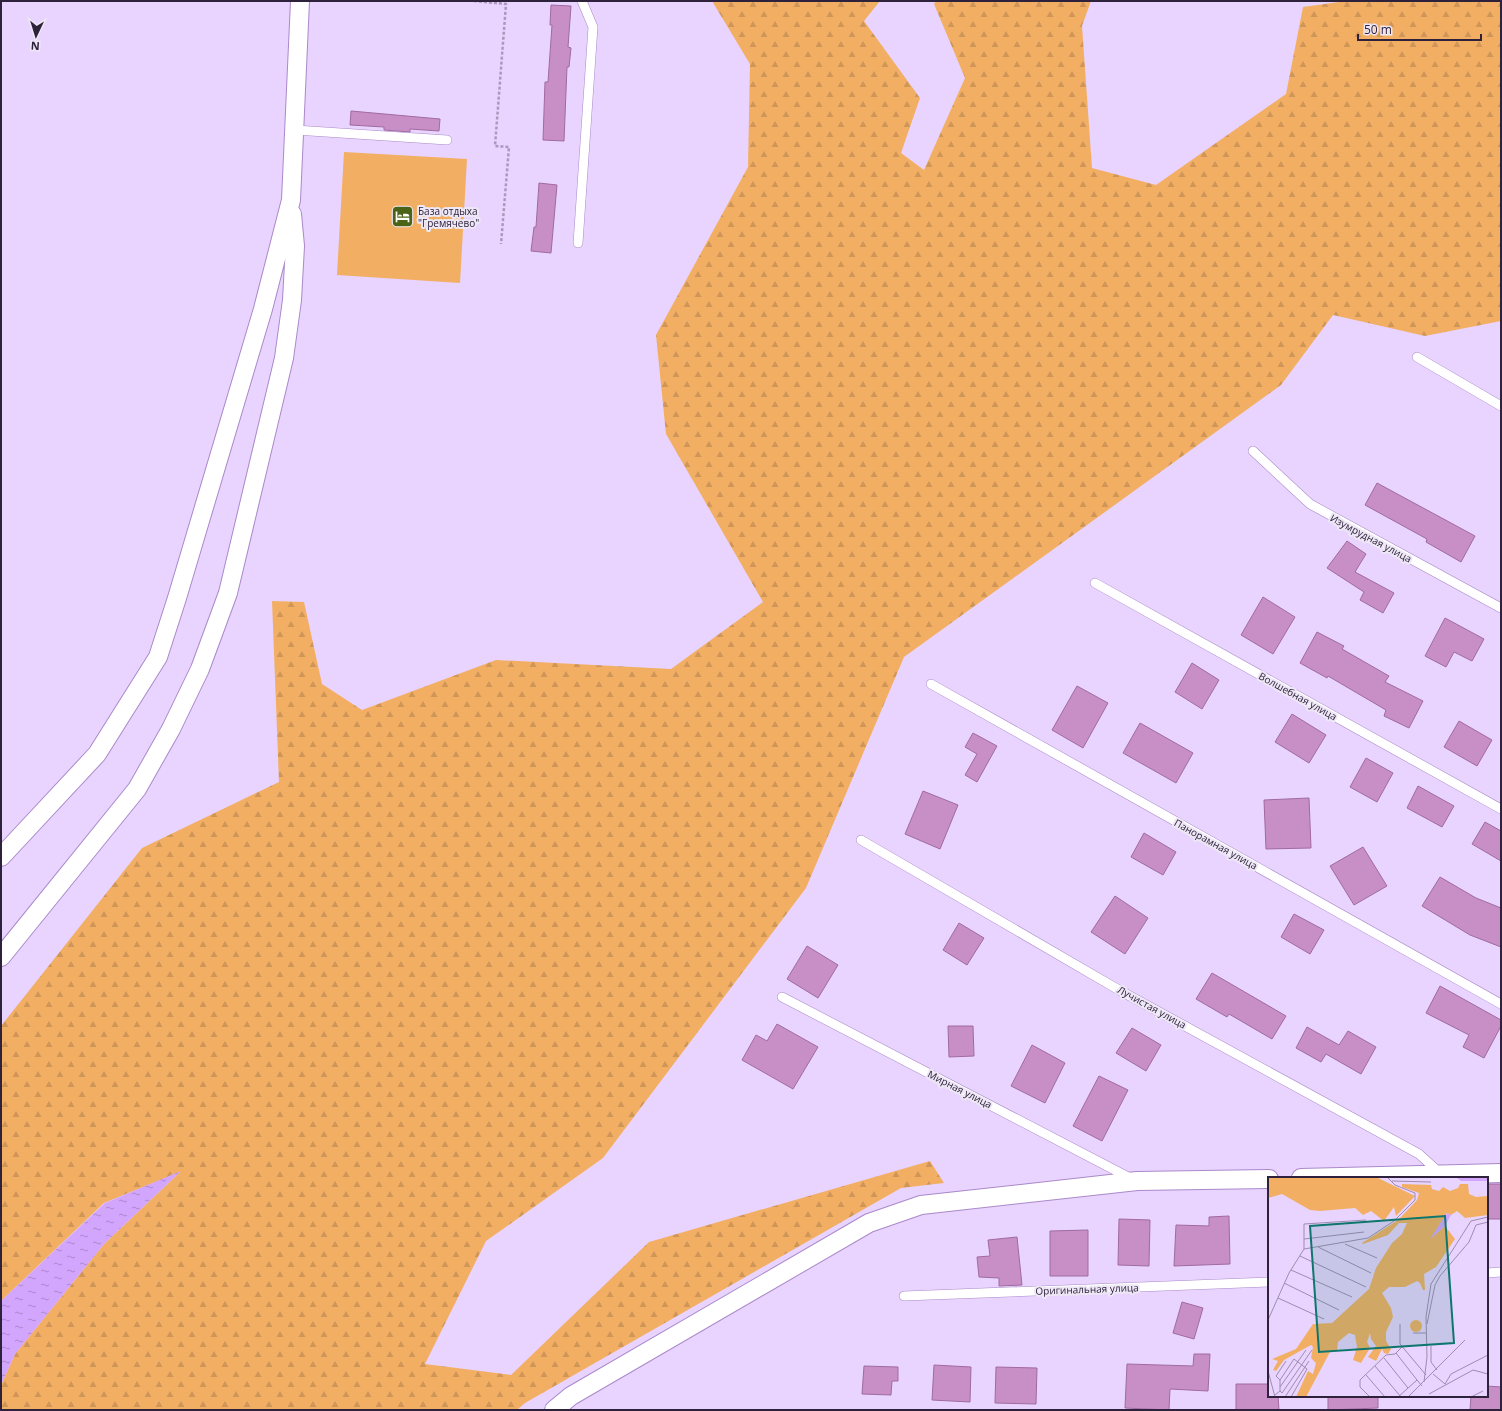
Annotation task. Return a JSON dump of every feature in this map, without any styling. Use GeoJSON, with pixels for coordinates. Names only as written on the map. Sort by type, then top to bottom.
{"type":"FeatureCollection","features":[{"type":"Feature","properties":{"kind":"street"},"geometry":{"type":"LineString","coordinates":[[1,957],[137,789],[200,670],[228,593],[284,358],[292,300],[295,246],[291,200],[300,1]]}},
{"type":"Feature","properties":{"kind":"street"},"geometry":{"type":"LineString","coordinates":[[1,857],[97,754],[158,657],[263,309],[291,200]]}},
{"type":"Feature","properties":{"kind":"street"},"geometry":{"type":"LineString","coordinates":[[1347,1177],[1501,1173]]}},
{"type":"Feature","properties":{"kind":"street"},"geometry":{"type":"LineString","coordinates":[[554,1410],[571,1396],[869,1223],[921,1205],[1137,1181],[1268,1179]]}},
{"type":"Feature","properties":{"kind":"lane"},"geometry":{"type":"LineString","coordinates":[[578,243],[593,27],[582,1]]}},
{"type":"Feature","properties":{"kind":"lane"},"geometry":{"type":"LineString","coordinates":[[295,130],[447,140]]}},
{"type":"Feature","properties":{"kind":"lane"},"geometry":{"type":"LineString","coordinates":[[1417,357],[1501,406]]}},
{"type":"Feature","properties":{"kind":"lane","name":"Изумрудная улица"},"geometry":{"type":"LineString","coordinates":[[1253,451],[1310,504],[1501,608]]}},
{"type":"Feature","properties":{"kind":"lane","name":"Волшебная улица"},"geometry":{"type":"LineString","coordinates":[[1095,584],[1501,809]]}},
{"type":"Feature","properties":{"kind":"lane","name":"Панорамная улица"},"geometry":{"type":"LineString","coordinates":[[931,684],[1501,1004]]}},
{"type":"Feature","properties":{"kind":"lane","name":"Лучистая улица"},"geometry":{"type":"LineString","coordinates":[[861,840],[1120,990],[1419,1154],[1442,1175]]}},
{"type":"Feature","properties":{"kind":"lane","name":"Мирная улица"},"geometry":{"type":"LineString","coordinates":[[782,997],[1137,1181]]}},
{"type":"Feature","properties":{"kind":"lane"},"geometry":{"type":"LineString","coordinates":[[1488,1273],[1501,1272]]}},
{"type":"Feature","properties":{"kind":"lane","name":"Оригинальная улица"},"geometry":{"type":"LineString","coordinates":[[904,1296],[1268,1282]]}},
{"type":"Feature","properties":{"kind":"path"},"geometry":{"type":"LineString","coordinates":[[474,1],[506,4],[495,146],[509,147],[501,244]]}},
{"type":"Feature","properties":{"kind":"green space"},"geometry":{"type":"Polygon","coordinates":[[[712,1],[880,1],[864,21],[920,98],[901,153],[924,170],[965,78],[934,4],[936,1],[1091,1],[1082,26],[1092,168],[1156,185],[1286,94],[1303,7],[1346,1],[1501,1],[1501,321],[1425,336],[1333,315],[1281,385],[904,657],[806,888],[603,1158],[486,1241],[425,1364],[511,1375],[649,1242],[930,1161],[944,1183],[901,1188],[525,1403],[517,1410],[1,1410],[1,1385],[15,1354],[104,1244],[180,1172],[104,1203],[1,1301],[1,1026],[142,848],[279,782],[272,601],[304,602],[322,684],[362,710],[496,660],[671,669],[763,602],[666,434],[656,335],[748,167],[750,64],[712,1]]]}},
{"type":"Feature","properties":{"kind":"green space"},"geometry":{"type":"Polygon","coordinates":[[[344,152],[467,159],[460,283],[337,275],[344,152]]]}},
{"type":"Feature","properties":{"kind":"water"},"geometry":{"type":"Polygon","coordinates":[[[181,1171],[104,1244],[15,1354],[1,1385],[1,1301],[105,1203],[181,1171]]]}},
{"type":"Feature","properties":{"kind":"building"},"geometry":{"type":"Polygon","coordinates":[[[551,5],[571,6],[568,47],[571,48],[569,67],[567,67],[564,141],[543,140],[545,82],[548,82],[552,25],[550,25],[551,5]]]}},
{"type":"Feature","properties":{"kind":"building"},"geometry":{"type":"Polygon","coordinates":[[[351,111],[440,119],[439,131],[410,129],[410,132],[384,130],[384,127],[350,125],[351,111]]]}},
{"type":"Feature","properties":{"kind":"building"},"geometry":{"type":"Polygon","coordinates":[[[539,183],[557,185],[551,253],[531,251],[534,227],[536,227],[539,183]]]}},
{"type":"Feature","properties":{"kind":"building"},"geometry":{"type":"Polygon","coordinates":[[[1377,483],[1475,536],[1461,562],[1426,542],[1427,539],[1365,505],[1377,483]]]}},
{"type":"Feature","properties":{"kind":"building"},"geometry":{"type":"Polygon","coordinates":[[[1347,541],[1366,554],[1355,572],[1394,593],[1383,613],[1360,600],[1364,592],[1327,568],[1347,541]]]}},
{"type":"Feature","properties":{"kind":"building"},"geometry":{"type":"Polygon","coordinates":[[[1263,597],[1295,617],[1273,654],[1241,635],[1263,597]]]}},
{"type":"Feature","properties":{"kind":"building"},"geometry":{"type":"Polygon","coordinates":[[[1445,618],[1484,639],[1472,661],[1454,652],[1446,667],[1425,656],[1445,618]]]}},
{"type":"Feature","properties":{"kind":"building"},"geometry":{"type":"Polygon","coordinates":[[[1317,632],[1344,646],[1342,649],[1389,676],[1385,682],[1423,701],[1409,728],[1384,716],[1386,710],[1328,676],[1327,678],[1300,663],[1317,632]]]}},
{"type":"Feature","properties":{"kind":"building"},"geometry":{"type":"Polygon","coordinates":[[[1192,663],[1219,680],[1202,709],[1175,692],[1192,663]]]}},
{"type":"Feature","properties":{"kind":"building"},"geometry":{"type":"Polygon","coordinates":[[[1077,686],[1108,703],[1083,748],[1052,730],[1077,686]]]}},
{"type":"Feature","properties":{"kind":"building"},"geometry":{"type":"Polygon","coordinates":[[[1292,714],[1326,735],[1309,763],[1275,742],[1292,714]]]}},
{"type":"Feature","properties":{"kind":"building"},"geometry":{"type":"Polygon","coordinates":[[[1459,721],[1492,740],[1477,766],[1444,747],[1459,721]]]}},
{"type":"Feature","properties":{"kind":"building"},"geometry":{"type":"Polygon","coordinates":[[[1140,723],[1193,753],[1176,783],[1123,753],[1140,723]]]}},
{"type":"Feature","properties":{"kind":"building"},"geometry":{"type":"Polygon","coordinates":[[[973,733],[997,746],[977,782],[965,775],[977,754],[965,747],[973,733]]]}},
{"type":"Feature","properties":{"kind":"building"},"geometry":{"type":"Polygon","coordinates":[[[1366,758],[1393,773],[1377,802],[1350,787],[1366,758]]]}},
{"type":"Feature","properties":{"kind":"building"},"geometry":{"type":"Polygon","coordinates":[[[1418,786],[1454,806],[1442,827],[1407,808],[1418,786]]]}},
{"type":"Feature","properties":{"kind":"building"},"geometry":{"type":"Polygon","coordinates":[[[923,791],[958,805],[940,849],[905,834],[923,791]]]}},
{"type":"Feature","properties":{"kind":"building"},"geometry":{"type":"Polygon","coordinates":[[[1309,798],[1311,848],[1266,849],[1264,800],[1309,798]]]}},
{"type":"Feature","properties":{"kind":"building"},"geometry":{"type":"Polygon","coordinates":[[[1485,822],[1501,831],[1501,861],[1472,844],[1485,822]]]}},
{"type":"Feature","properties":{"kind":"building"},"geometry":{"type":"Polygon","coordinates":[[[1144,833],[1176,852],[1163,875],[1131,857],[1144,833]]]}},
{"type":"Feature","properties":{"kind":"building"},"geometry":{"type":"Polygon","coordinates":[[[1363,847],[1387,886],[1354,905],[1330,866],[1363,847]]]}},
{"type":"Feature","properties":{"kind":"building"},"geometry":{"type":"Polygon","coordinates":[[[1440,877],[1476,898],[1501,908],[1501,947],[1470,935],[1422,906],[1440,877]]]}},
{"type":"Feature","properties":{"kind":"building"},"geometry":{"type":"Polygon","coordinates":[[[1115,896],[1148,918],[1125,954],[1091,932],[1115,896]]]}},
{"type":"Feature","properties":{"kind":"building"},"geometry":{"type":"Polygon","coordinates":[[[1294,914],[1324,930],[1310,954],[1281,937],[1294,914]]]}},
{"type":"Feature","properties":{"kind":"building"},"geometry":{"type":"Polygon","coordinates":[[[959,923],[984,938],[967,965],[943,950],[959,923]]]}},
{"type":"Feature","properties":{"kind":"building"},"geometry":{"type":"Polygon","coordinates":[[[807,946],[838,965],[818,998],[787,979],[807,946]]]}},
{"type":"Feature","properties":{"kind":"building"},"geometry":{"type":"Polygon","coordinates":[[[1212,973],[1286,1016],[1272,1039],[1229,1014],[1227,1017],[1196,999],[1212,973]]]}},
{"type":"Feature","properties":{"kind":"building"},"geometry":{"type":"Polygon","coordinates":[[[1440,986],[1501,1020],[1501,1026],[1484,1058],[1463,1047],[1469,1035],[1426,1013],[1440,986]]]}},
{"type":"Feature","properties":{"kind":"building"},"geometry":{"type":"Polygon","coordinates":[[[777,1024],[818,1047],[793,1089],[742,1060],[756,1035],[767,1041],[777,1024]]]}},
{"type":"Feature","properties":{"kind":"building"},"geometry":{"type":"Polygon","coordinates":[[[948,1026],[973,1026],[974,1056],[949,1057],[948,1026]]]}},
{"type":"Feature","properties":{"kind":"building"},"geometry":{"type":"Polygon","coordinates":[[[1307,1027],[1339,1045],[1348,1031],[1376,1047],[1361,1074],[1326,1054],[1321,1062],[1296,1048],[1307,1027]]]}},
{"type":"Feature","properties":{"kind":"building"},"geometry":{"type":"Polygon","coordinates":[[[1132,1028],[1161,1045],[1146,1071],[1116,1053],[1132,1028]]]}},
{"type":"Feature","properties":{"kind":"building"},"geometry":{"type":"Polygon","coordinates":[[[1032,1045],[1065,1063],[1045,1103],[1011,1086],[1032,1045]]]}},
{"type":"Feature","properties":{"kind":"building"},"geometry":{"type":"Polygon","coordinates":[[[1099,1076],[1128,1090],[1102,1141],[1073,1126],[1099,1076]]]}},
{"type":"Feature","properties":{"kind":"building"},"geometry":{"type":"Polygon","coordinates":[[[1488,1184],[1501,1184],[1501,1219],[1488,1219],[1488,1184]]]}},
{"type":"Feature","properties":{"kind":"building"},"geometry":{"type":"Polygon","coordinates":[[[1229,1216],[1230,1264],[1174,1266],[1176,1225],[1209,1226],[1209,1217],[1229,1216]]]}},
{"type":"Feature","properties":{"kind":"building"},"geometry":{"type":"Polygon","coordinates":[[[1119,1219],[1150,1220],[1149,1266],[1118,1265],[1119,1219]]]}},
{"type":"Feature","properties":{"kind":"building"},"geometry":{"type":"Polygon","coordinates":[[[1088,1230],[1088,1276],[1050,1276],[1050,1231],[1088,1230]]]}},
{"type":"Feature","properties":{"kind":"building"},"geometry":{"type":"Polygon","coordinates":[[[1017,1237],[1022,1285],[999,1286],[999,1278],[979,1277],[977,1257],[990,1256],[988,1240],[1017,1237]]]}},
{"type":"Feature","properties":{"kind":"building"},"geometry":{"type":"Polygon","coordinates":[[[1182,1302],[1203,1308],[1194,1339],[1173,1333],[1182,1302]]]}},
{"type":"Feature","properties":{"kind":"building"},"geometry":{"type":"Polygon","coordinates":[[[1194,1354],[1210,1354],[1208,1391],[1170,1389],[1169,1410],[1125,1408],[1127,1364],[1193,1366],[1194,1354]]]}},
{"type":"Feature","properties":{"kind":"building"},"geometry":{"type":"Polygon","coordinates":[[[934,1365],[971,1367],[970,1402],[932,1400],[934,1365]]]}},
{"type":"Feature","properties":{"kind":"building"},"geometry":{"type":"Polygon","coordinates":[[[864,1366],[898,1367],[898,1381],[892,1381],[891,1395],[862,1394],[864,1366]]]}},
{"type":"Feature","properties":{"kind":"building"},"geometry":{"type":"Polygon","coordinates":[[[996,1367],[1037,1368],[1036,1404],[995,1403],[996,1367]]]}},
{"type":"Feature","properties":{"kind":"building"},"geometry":{"type":"Polygon","coordinates":[[[1236,1384],[1268,1384],[1268,1397],[1278,1397],[1279,1410],[1236,1410],[1236,1384]]]}},
{"type":"Feature","properties":{"kind":"building"},"geometry":{"type":"Polygon","coordinates":[[[1488,1386],[1501,1387],[1501,1410],[1470,1410],[1471,1397],[1488,1397],[1488,1386]]]}},
{"type":"Feature","properties":{"kind":"building"},"geometry":{"type":"Polygon","coordinates":[[[1328,1397],[1378,1397],[1378,1408],[1328,1410],[1328,1397]]]}},
{"type":"Feature","properties":{"kind":"place","name":"База отдыха \"Гремячево\""},"geometry":{"type":"Point","coordinates":[402,217]}}]}
